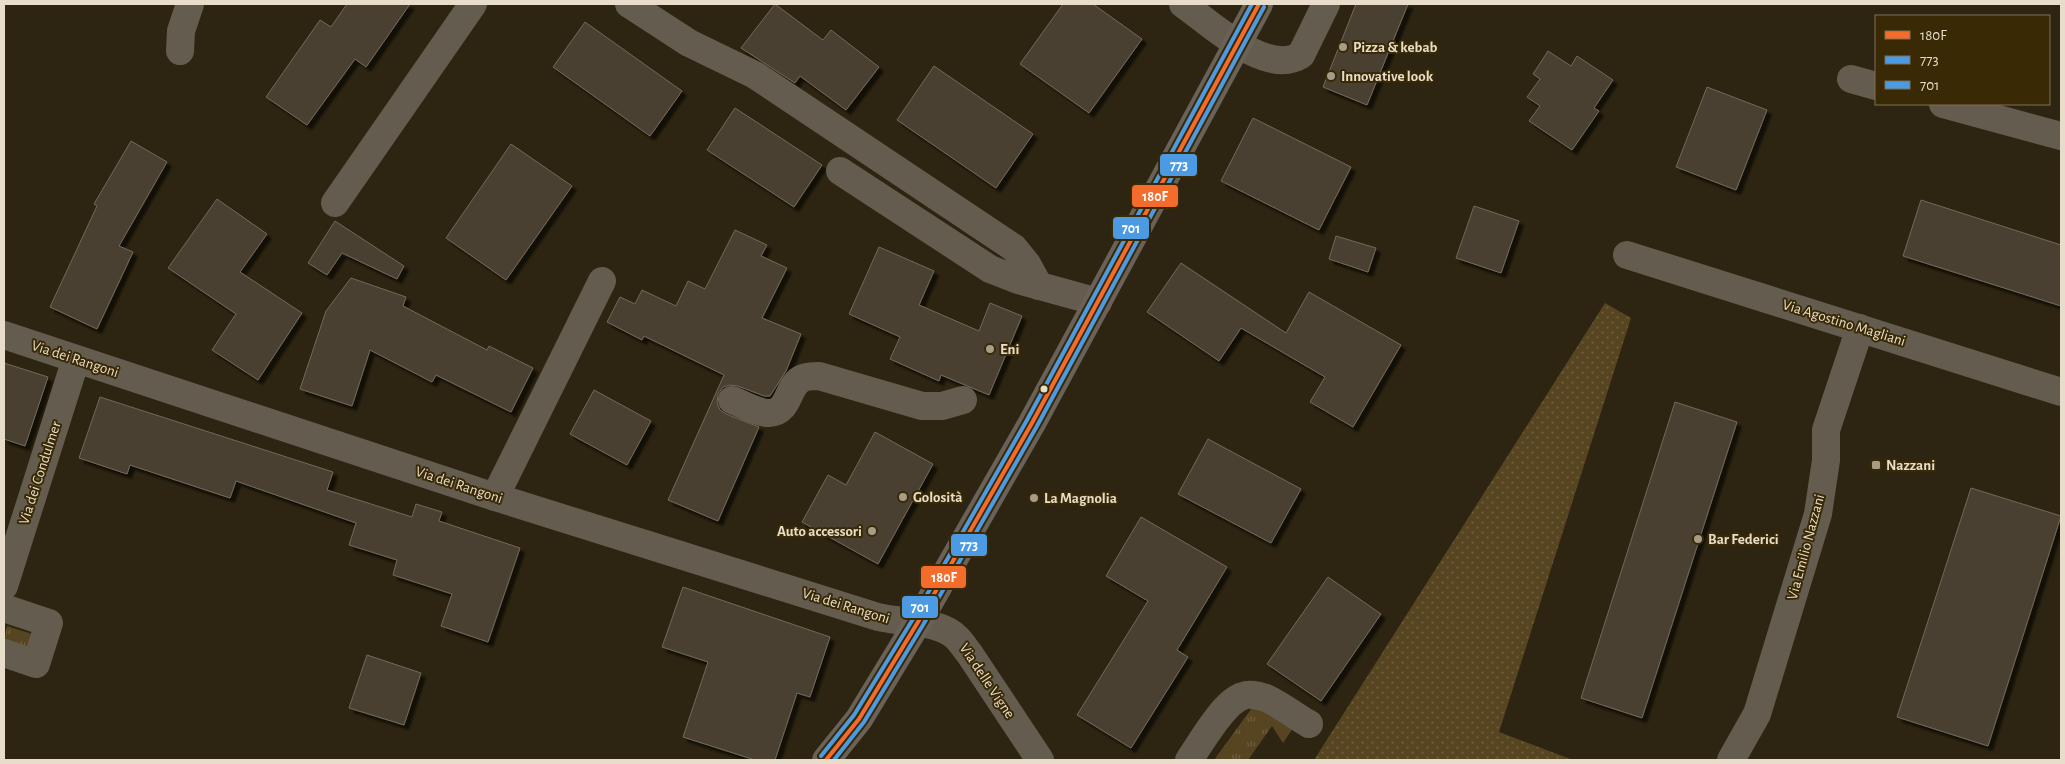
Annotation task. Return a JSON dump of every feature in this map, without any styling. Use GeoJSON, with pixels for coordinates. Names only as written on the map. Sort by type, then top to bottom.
{"type":"FeatureCollection","features":[{"type":"Feature","properties":{"kind":"main road"},"geometry":{"type":"LineString","coordinates":[[826,760],[859,719],[918,622],[1028,431],[1259,4]]}},
{"type":"Feature","properties":{"kind":"street"},"geometry":{"type":"LineString","coordinates":[[180,51],[181,31],[190,4]]}},
{"type":"Feature","properties":{"kind":"street"},"geometry":{"type":"LineString","coordinates":[[335,204],[473,4]]}},
{"type":"Feature","properties":{"kind":"street"},"geometry":{"type":"LineString","coordinates":[[628,4],[689,43],[755,75],[1014,248],[1027,264],[1039,286]]}},
{"type":"Feature","properties":{"kind":"street"},"geometry":{"type":"LineString","coordinates":[[1183,4],[1238,43],[1272,60],[1293,60],[1300,55],[1326,4]]}},
{"type":"Feature","properties":{"kind":"street"},"geometry":{"type":"LineString","coordinates":[[1947,105],[2061,136]]}},
{"type":"Feature","properties":{"kind":"street"},"geometry":{"type":"LineString","coordinates":[[840,171],[982,264],[1008,277],[1098,302]]}},
{"type":"Feature","properties":{"kind":"street","name":"Via Agostino Magliani"},"geometry":{"type":"LineString","coordinates":[[1627,255],[2061,392]]}},
{"type":"Feature","properties":{"kind":"street"},"geometry":{"type":"LineString","coordinates":[[495,497],[602,281]]}},
{"type":"Feature","properties":{"kind":"street","name":"Via Emilio Nazzani"},"geometry":{"type":"LineString","coordinates":[[1731,760],[1757,714],[1816,524],[1826,460],[1826,430],[1860,328]]}},
{"type":"Feature","properties":{"kind":"street","name":"Via dei Rangoni"},"geometry":{"type":"LineString","coordinates":[[4,335],[495,497],[878,617],[905,622],[918,622]]}},
{"type":"Feature","properties":{"kind":"street","name":"Via dei Condulmer"},"geometry":{"type":"LineString","coordinates":[[4,586],[76,359]]}},
{"type":"Feature","properties":{"kind":"street"},"geometry":{"type":"LineString","coordinates":[[732,400],[760,412],[775,412],[786,403],[797,382],[802,378],[819,376],[922,406],[942,406],[963,400]]}},
{"type":"Feature","properties":{"kind":"street"},"geometry":{"type":"LineString","coordinates":[[4,608],[49,624],[36,664],[4,653]]}},
{"type":"Feature","properties":{"kind":"street","name":"Via delle Vigne"},"geometry":{"type":"LineString","coordinates":[[918,622],[937,626],[957,637],[1040,760]]}},
{"type":"Feature","properties":{"kind":"street"},"geometry":{"type":"LineString","coordinates":[[1190,760],[1225,710],[1234,700],[1244,695],[1267,698],[1309,724]]}},
{"type":"Feature","properties":{"kind":"green space"},"geometry":{"type":"Polygon","coordinates":[[[1605,303],[1631,318],[1499,732],[1573,760],[1314,760],[1605,303]]]}},
{"type":"Feature","properties":{"kind":"green space"},"geometry":{"type":"Polygon","coordinates":[[[7,626],[35,635],[30,650],[4,641],[7,626]]]}},
{"type":"Feature","properties":{"kind":"green space"},"geometry":{"type":"Polygon","coordinates":[[[1254,705],[1293,728],[1283,743],[1272,726],[1248,760],[1214,760],[1254,705]]]}},
{"type":"Feature","properties":{"kind":"building"},"geometry":{"type":"Polygon","coordinates":[[[347,4],[410,4],[366,67],[355,59],[307,125],[266,97],[320,20],[331,27],[347,4]]]}},
{"type":"Feature","properties":{"kind":"building"},"geometry":{"type":"Polygon","coordinates":[[[775,4],[823,40],[831,30],[879,67],[846,110],[800,76],[795,83],[741,48],[775,4]]]}},
{"type":"Feature","properties":{"kind":"building"},"geometry":{"type":"Polygon","coordinates":[[[1063,4],[1093,4],[1142,39],[1089,113],[1020,64],[1063,4]]]}},
{"type":"Feature","properties":{"kind":"building"},"geometry":{"type":"Polygon","coordinates":[[[1356,4],[1408,4],[1367,105],[1323,87],[1356,4]]]}},
{"type":"Feature","properties":{"kind":"building"},"geometry":{"type":"Polygon","coordinates":[[[585,22],[682,91],[650,136],[553,67],[585,22]]]}},
{"type":"Feature","properties":{"kind":"building"},"geometry":{"type":"Polygon","coordinates":[[[1548,51],[1571,66],[1577,56],[1613,80],[1594,108],[1599,111],[1572,150],[1529,121],[1540,106],[1527,97],[1540,79],[1533,74],[1548,51]]]}},
{"type":"Feature","properties":{"kind":"building"},"geometry":{"type":"Polygon","coordinates":[[[934,66],[1033,134],[996,188],[897,120],[934,66]]]}},
{"type":"Feature","properties":{"kind":"building"},"geometry":{"type":"Polygon","coordinates":[[[1707,87],[1767,110],[1736,190],[1676,167],[1707,87]]]}},
{"type":"Feature","properties":{"kind":"building"},"geometry":{"type":"Polygon","coordinates":[[[735,108],[822,165],[794,207],[707,150],[735,108]]]}},
{"type":"Feature","properties":{"kind":"building"},"geometry":{"type":"Polygon","coordinates":[[[1253,118],[1351,167],[1319,230],[1221,181],[1253,118]]]}},
{"type":"Feature","properties":{"kind":"building"},"geometry":{"type":"Polygon","coordinates":[[[131,141],[167,162],[119,246],[133,252],[97,329],[50,307],[97,206],[94,204],[131,141]]]}},
{"type":"Feature","properties":{"kind":"building"},"geometry":{"type":"Polygon","coordinates":[[[511,144],[572,186],[506,280],[446,238],[511,144]]]}},
{"type":"Feature","properties":{"kind":"building"},"geometry":{"type":"Polygon","coordinates":[[[217,199],[267,234],[240,272],[302,313],[258,380],[212,350],[236,314],[168,268],[217,199]]]}},
{"type":"Feature","properties":{"kind":"building"},"geometry":{"type":"Polygon","coordinates":[[[1921,200],[2061,245],[2061,306],[1903,256],[1921,200]]]}},
{"type":"Feature","properties":{"kind":"building"},"geometry":{"type":"Polygon","coordinates":[[[1474,206],[1519,221],[1501,273],[1456,258],[1474,206]]]}},
{"type":"Feature","properties":{"kind":"building"},"geometry":{"type":"Polygon","coordinates":[[[335,221],[404,266],[397,279],[342,253],[327,275],[308,263],[335,221]]]}},
{"type":"Feature","properties":{"kind":"building"},"geometry":{"type":"Polygon","coordinates":[[[735,230],[767,245],[761,256],[787,268],[762,318],[801,334],[786,371],[770,396],[764,396],[738,386],[730,385],[723,387],[718,394],[717,403],[720,410],[759,427],[718,521],[668,500],[724,375],[644,336],[642,340],[607,322],[620,297],[635,304],[642,290],[676,306],[688,281],[705,289],[735,230]]]}},
{"type":"Feature","properties":{"kind":"building"},"geometry":{"type":"Polygon","coordinates":[[[1336,236],[1376,248],[1368,272],[1329,259],[1336,236]]]}},
{"type":"Feature","properties":{"kind":"building"},"geometry":{"type":"Polygon","coordinates":[[[879,247],[934,271],[919,305],[979,331],[990,303],[1022,316],[989,395],[941,375],[939,381],[890,359],[900,337],[849,314],[879,247]]]}},
{"type":"Feature","properties":{"kind":"building"},"geometry":{"type":"Polygon","coordinates":[[[1181,263],[1286,333],[1309,292],[1401,345],[1353,427],[1310,402],[1325,377],[1241,328],[1219,361],[1147,312],[1181,263]]]}},
{"type":"Feature","properties":{"kind":"building"},"geometry":{"type":"Polygon","coordinates":[[[351,278],[406,297],[403,306],[487,350],[489,346],[533,368],[511,412],[436,375],[432,382],[370,350],[352,406],[300,389],[326,311],[351,278]]]}},
{"type":"Feature","properties":{"kind":"building"},"geometry":{"type":"Polygon","coordinates":[[[4,363],[48,377],[25,446],[4,439],[4,363]]]}},
{"type":"Feature","properties":{"kind":"building"},"geometry":{"type":"Polygon","coordinates":[[[594,390],[651,421],[627,465],[570,434],[594,390]]]}},
{"type":"Feature","properties":{"kind":"building"},"geometry":{"type":"Polygon","coordinates":[[[100,397],[333,472],[327,490],[412,517],[416,504],[442,512],[439,521],[520,548],[488,642],[441,626],[452,594],[393,575],[397,560],[349,545],[356,523],[236,481],[230,498],[130,465],[127,474],[79,458],[100,397]]]}},
{"type":"Feature","properties":{"kind":"building"},"geometry":{"type":"Polygon","coordinates":[[[1675,402],[1737,422],[1642,718],[1581,698],[1675,402]]]}},
{"type":"Feature","properties":{"kind":"building"},"geometry":{"type":"Polygon","coordinates":[[[875,432],[933,464],[878,564],[802,522],[828,475],[846,485],[875,432]]]}},
{"type":"Feature","properties":{"kind":"building"},"geometry":{"type":"Polygon","coordinates":[[[1208,439],[1301,489],[1271,543],[1178,494],[1208,439]]]}},
{"type":"Feature","properties":{"kind":"building"},"geometry":{"type":"Polygon","coordinates":[[[1971,488],[2061,516],[1988,746],[1897,717],[1971,488]]]}},
{"type":"Feature","properties":{"kind":"building"},"geometry":{"type":"Polygon","coordinates":[[[1141,517],[1227,567],[1177,650],[1188,657],[1131,748],[1077,715],[1148,601],[1106,576],[1141,517]]]}},
{"type":"Feature","properties":{"kind":"building"},"geometry":{"type":"Polygon","coordinates":[[[1328,577],[1381,614],[1321,701],[1267,664],[1328,577]]]}},
{"type":"Feature","properties":{"kind":"building"},"geometry":{"type":"Polygon","coordinates":[[[683,587],[830,637],[810,697],[797,693],[775,760],[755,760],[683,737],[708,662],[662,647],[683,587]]]}},
{"type":"Feature","properties":{"kind":"building"},"geometry":{"type":"Polygon","coordinates":[[[367,655],[421,673],[404,725],[349,708],[367,655]]]}},
{"type":"Feature","properties":{"kind":"transit line","name":"701"},"geometry":{"type":"LineString","coordinates":[[821,756],[854,715],[913,619],[1027,420],[1252,4]]}},
{"type":"Feature","properties":{"kind":"transit line","name":"180F"},"geometry":{"type":"LineString","coordinates":[[826,760],[859,719],[918,622],[1032,423],[1259,4]]}},
{"type":"Feature","properties":{"kind":"transit line","name":"773"},"geometry":{"type":"LineString","coordinates":[[834,760],[864,722],[923,625],[1037,426],[1264,7]]}},
{"type":"Feature","properties":{"kind":"place","name":"Pizza & kebab"},"geometry":{"type":"Point","coordinates":[1343,47]}},
{"type":"Feature","properties":{"kind":"place","name":"Innovative look"},"geometry":{"type":"Point","coordinates":[1331,76]}},
{"type":"Feature","properties":{"kind":"place","name":"Eni"},"geometry":{"type":"Point","coordinates":[990,349]}},
{"type":"Feature","properties":{"kind":"place","name":"Nazzani"},"geometry":{"type":"Point","coordinates":[1876,465]}},
{"type":"Feature","properties":{"kind":"place","name":"Golosità"},"geometry":{"type":"Point","coordinates":[903,497]}},
{"type":"Feature","properties":{"kind":"place","name":"La Magnolia"},"geometry":{"type":"Point","coordinates":[1034,498]}},
{"type":"Feature","properties":{"kind":"place","name":"Auto accessori"},"geometry":{"type":"Point","coordinates":[872,531]}},
{"type":"Feature","properties":{"kind":"place","name":"Bar Federici"},"geometry":{"type":"Point","coordinates":[1698,539]}}]}
